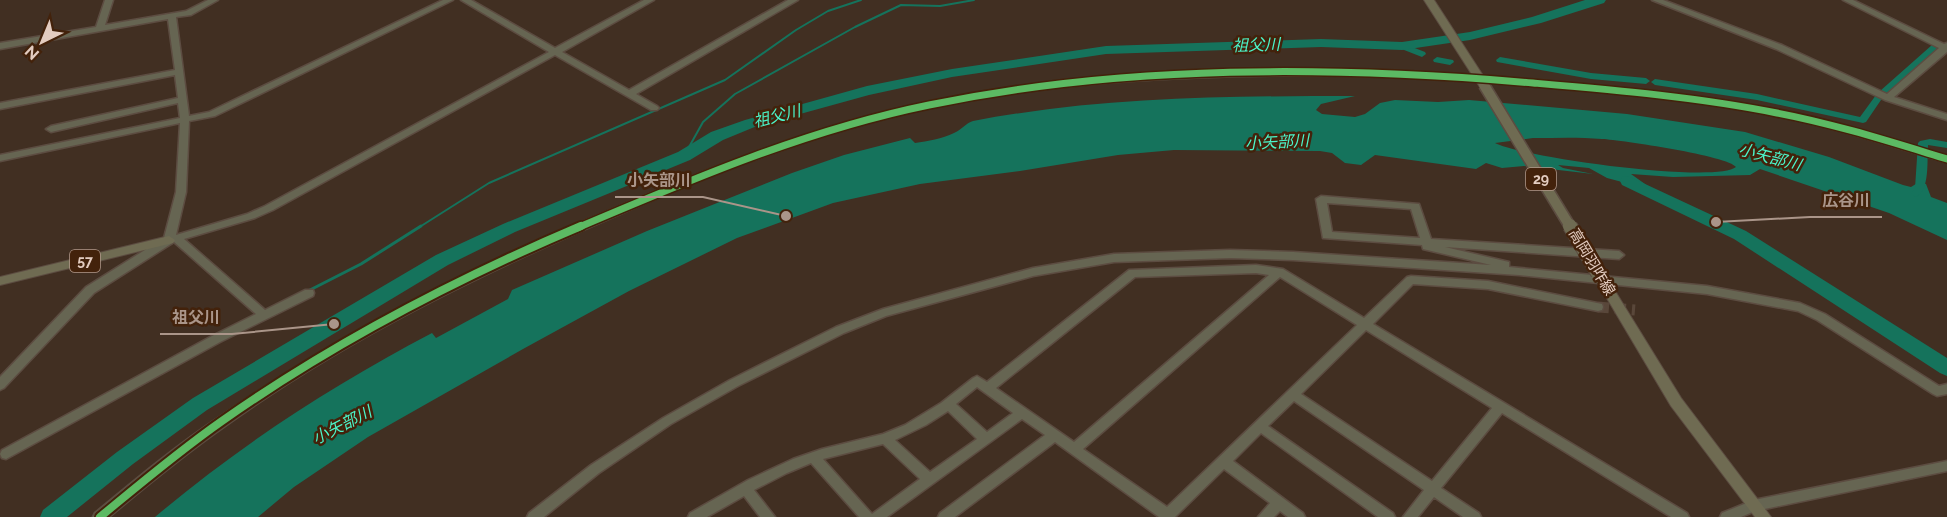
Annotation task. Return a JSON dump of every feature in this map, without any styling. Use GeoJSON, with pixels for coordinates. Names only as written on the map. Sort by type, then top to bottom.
{"type":"FeatureCollection","features":[{"type":"Feature","properties":{"kind":"main road","name":"高岡羽咋線"},"geometry":{"type":"LineString","coordinates":[[1429,0],[1465,53],[1676,402],[1764,517]]}},
{"type":"Feature","properties":{"kind":"main road","name":"57"},"geometry":{"type":"LineString","coordinates":[[0,281],[173,239]]}},
{"type":"Feature","properties":{"kind":"street"},"geometry":{"type":"LineString","coordinates":[[100,28],[109,0]]}},
{"type":"Feature","properties":{"kind":"street"},"geometry":{"type":"LineString","coordinates":[[0,46],[188,13],[214,0]]}},
{"type":"Feature","properties":{"kind":"street"},"geometry":{"type":"LineString","coordinates":[[0,158],[212,114],[449,0]]}},
{"type":"Feature","properties":{"kind":"street"},"geometry":{"type":"LineString","coordinates":[[465,0],[654,108]]}},
{"type":"Feature","properties":{"kind":"street"},"geometry":{"type":"LineString","coordinates":[[0,385],[90,290],[173,239],[251,216],[269,208],[650,0]]}},
{"type":"Feature","properties":{"kind":"street"},"geometry":{"type":"LineString","coordinates":[[629,94],[794,0]]}},
{"type":"Feature","properties":{"kind":"street"},"geometry":{"type":"LineString","coordinates":[[1656,0],[1779,47],[1888,98],[1947,117]]}},
{"type":"Feature","properties":{"kind":"street"},"geometry":{"type":"LineString","coordinates":[[1847,0],[1946,48],[1888,98]]}},
{"type":"Feature","properties":{"kind":"street"},"geometry":{"type":"LineString","coordinates":[[172,15],[185,118],[181,192],[173,239]]}},
{"type":"Feature","properties":{"kind":"street"},"geometry":{"type":"LineString","coordinates":[[0,106],[179,72]]}},
{"type":"Feature","properties":{"kind":"street"},"geometry":{"type":"LineString","coordinates":[[100,517],[135,486],[255,399],[369,330],[502,259],[748,157],[809,137],[967,98],[1087,82],[1219,74],[1294,72],[1482,81],[1651,94],[1726,104],[1802,119],[1947,159]]}},
{"type":"Feature","properties":{"kind":"street"},"geometry":{"type":"LineString","coordinates":[[51,129],[182,100]]}},
{"type":"Feature","properties":{"kind":"street"},"geometry":{"type":"LineString","coordinates":[[1519,271],[1505,265],[1432,249],[1421,242],[1415,206],[1321,199],[1327,235],[1421,242],[1619,255]]}},
{"type":"Feature","properties":{"kind":"street"},"geometry":{"type":"LineString","coordinates":[[173,239],[263,314]]}},
{"type":"Feature","properties":{"kind":"street"},"geometry":{"type":"LineString","coordinates":[[534,517],[595,469],[667,421],[734,383],[840,330],[883,313],[1033,272],[1114,258],[1230,254],[1600,276],[1707,291],[1800,307],[1821,317],[1942,390]]}},
{"type":"Feature","properties":{"kind":"street"},"geometry":{"type":"LineString","coordinates":[[987,388],[1133,273],[1256,269],[1279,272],[1682,517]]}},
{"type":"Feature","properties":{"kind":"street"},"geometry":{"type":"LineString","coordinates":[[1074,449],[1279,272]]}},
{"type":"Feature","properties":{"kind":"street"},"geometry":{"type":"LineString","coordinates":[[695,517],[777,471],[813,457],[886,439],[949,405],[977,381],[1167,516],[1411,280],[1488,285],[1598,307]]}},
{"type":"Feature","properties":{"kind":"street"},"geometry":{"type":"LineString","coordinates":[[6,454],[263,314],[309,293]]}},
{"type":"Feature","properties":{"kind":"street"},"geometry":{"type":"LineString","coordinates":[[1294,395],[1474,517]]}},
{"type":"Feature","properties":{"kind":"street"},"geometry":{"type":"LineString","coordinates":[[949,405],[986,440]]}},
{"type":"Feature","properties":{"kind":"street"},"geometry":{"type":"LineString","coordinates":[[1410,517],[1500,406]]}},
{"type":"Feature","properties":{"kind":"street"},"geometry":{"type":"LineString","coordinates":[[877,517],[1022,412]]}},
{"type":"Feature","properties":{"kind":"street"},"geometry":{"type":"LineString","coordinates":[[1261,427],[1388,517]]}},
{"type":"Feature","properties":{"kind":"street"},"geometry":{"type":"LineString","coordinates":[[945,517],[1055,435]]}},
{"type":"Feature","properties":{"kind":"street"},"geometry":{"type":"LineString","coordinates":[[886,439],[930,480]]}},
{"type":"Feature","properties":{"kind":"street"},"geometry":{"type":"LineString","coordinates":[[813,457],[867,517]]}},
{"type":"Feature","properties":{"kind":"street"},"geometry":{"type":"LineString","coordinates":[[1225,462],[1298,517]]}},
{"type":"Feature","properties":{"kind":"street"},"geometry":{"type":"LineString","coordinates":[[1727,517],[1754,506],[1947,466]]}},
{"type":"Feature","properties":{"kind":"street"},"geometry":{"type":"LineString","coordinates":[[746,489],[768,517]]}},
{"type":"Feature","properties":{"kind":"street"},"geometry":{"type":"LineString","coordinates":[[1265,517],[1279,503]]}},
{"type":"Feature","properties":{"kind":"water"},"geometry":{"type":"Polygon","coordinates":[[[1355,96],[1321,104],[1316,110],[1322,114],[1355,117],[1365,114],[1380,103],[1395,100],[1438,102],[1469,100],[1627,114],[1745,132],[1829,157],[1903,185],[1911,187],[1919,182],[1926,184],[1931,197],[1947,203],[1947,240],[1889,213],[1760,169],[1750,175],[1673,177],[1631,174],[1652,189],[1648,195],[1589,168],[1558,165],[1593,174],[1524,166],[1502,168],[1486,163],[1476,169],[1375,155],[1361,165],[1345,163],[1332,153],[1320,151],[1174,150],[1118,155],[920,184],[833,203],[737,238],[629,291],[368,437],[294,487],[258,517],[155,517],[220,465],[288,418],[323,395],[432,333],[436,338],[508,299],[512,290],[647,231],[792,173],[844,155],[910,138],[915,143],[940,138],[957,132],[973,121],[1020,113],[1163,100],[1355,96]],[[1533,138],[1495,143],[1541,155],[1657,171],[1721,171],[1736,167],[1715,158],[1630,142],[1593,138],[1533,138]]]}},
{"type":"Feature","properties":{"kind":"waterway"},"geometry":{"type":"LineString","coordinates":[[418,228],[489,183],[725,80],[796,30],[828,11],[861,0]]}},
{"type":"Feature","properties":{"kind":"waterway"},"geometry":{"type":"LineString","coordinates":[[684,156],[703,122],[735,94],[855,27],[901,5],[940,6],[974,0]]}},
{"type":"Feature","properties":{"kind":"waterway","name":"祖父川"},"geometry":{"type":"LineString","coordinates":[[51,517],[125,458],[200,404],[442,260],[509,228],[684,156],[717,136],[751,123],[867,91],[952,73],[1106,50],[1321,43],[1402,46],[1470,36],[1536,20],[1599,0]]}},
{"type":"Feature","properties":{"kind":"waterway"},"geometry":{"type":"LineString","coordinates":[[1402,46],[1422,54]]}},
{"type":"Feature","properties":{"kind":"waterway"},"geometry":{"type":"LineString","coordinates":[[1883,93],[1935,47]]}},
{"type":"Feature","properties":{"kind":"waterway"},"geometry":{"type":"LineString","coordinates":[[1437,60],[1450,62]]}},
{"type":"Feature","properties":{"kind":"waterway"},"geometry":{"type":"LineString","coordinates":[[1500,60],[1591,76],[1646,81]]}},
{"type":"Feature","properties":{"kind":"waterway"},"geometry":{"type":"LineString","coordinates":[[1655,82],[1757,97],[1858,120],[1863,120],[1879,97]]}},
{"type":"Feature","properties":{"kind":"waterway"},"geometry":{"type":"LineString","coordinates":[[1916,194],[1920,189],[1923,143],[1947,145]]}},
{"type":"Feature","properties":{"kind":"waterway"},"geometry":{"type":"LineString","coordinates":[[1628,181],[1740,235],[1947,368]]}},
{"type":"Feature","properties":{"kind":"waterway"},"geometry":{"type":"LineString","coordinates":[[308,291],[361,264],[421,226]]}},
{"type":"Feature","properties":{"kind":"tunnel"},"geometry":{"type":"LineString","coordinates":[[1598,307],[1635,310]]}},
{"type":"Feature","properties":{"kind":"cycle path"},"geometry":{"type":"LineString","coordinates":[[100,517],[160,467],[222,421],[353,338],[422,301],[562,234],[715,171],[799,141],[927,105],[1044,86],[1154,77],[1347,73],[1468,78],[1549,84],[1725,104],[1823,123],[1947,159]]}},
{"type":"Feature","properties":{"kind":"place","name":"小矢部川"},"geometry":{"type":"Point","coordinates":[786,216]}},
{"type":"Feature","properties":{"kind":"place","name":"広谷川"},"geometry":{"type":"Point","coordinates":[1716,222]}},
{"type":"Feature","properties":{"kind":"place","name":"祖父川"},"geometry":{"type":"Point","coordinates":[334,324]}}]}
